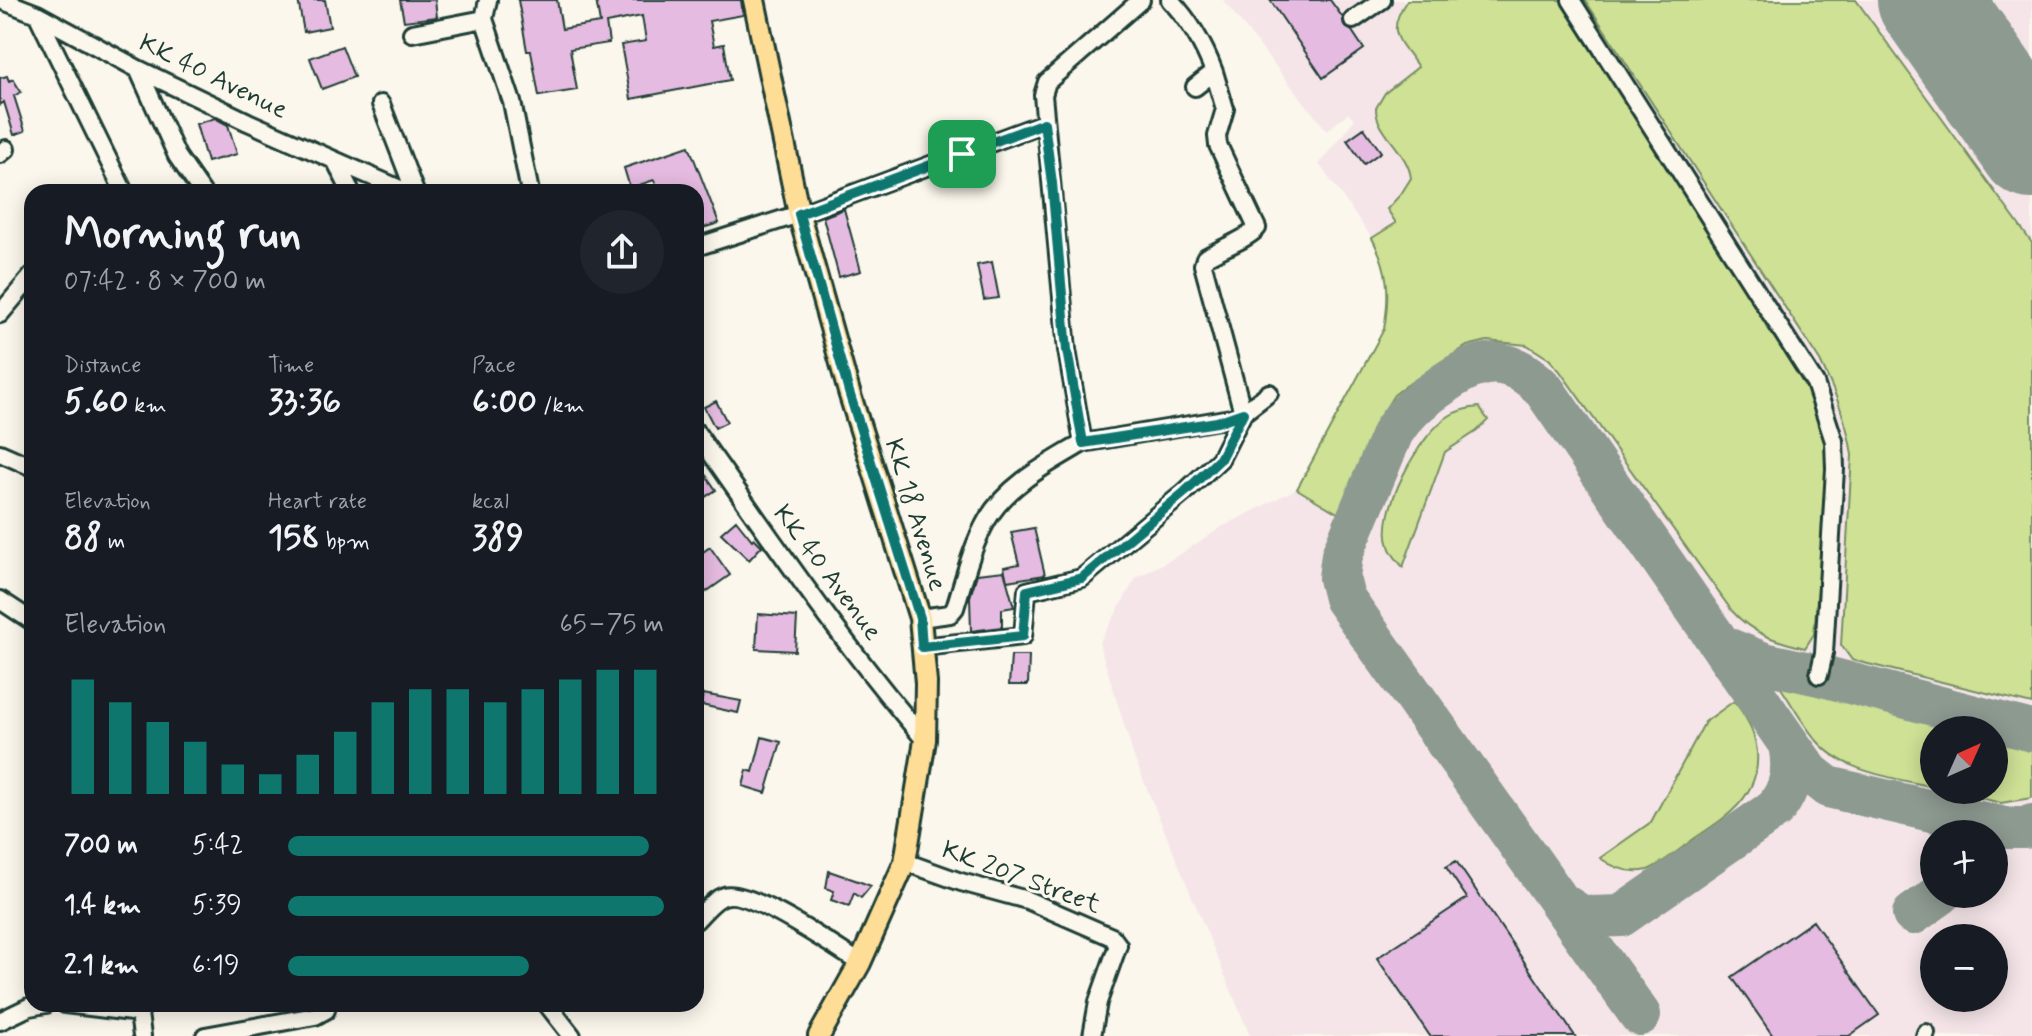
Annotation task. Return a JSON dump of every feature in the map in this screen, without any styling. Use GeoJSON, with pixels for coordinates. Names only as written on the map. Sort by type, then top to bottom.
{"type":"FeatureCollection","features":[{"type":"Feature","properties":{"kind":"main road","name":"KK 18 Avenue"},"geometry":{"type":"LineString","coordinates":[[754,0],[793,173],[799,214],[849,392],[920,618],[926,683],[925,740],[905,862],[860,963],[819,1036]]}},
{"type":"Feature","properties":{"kind":"street","name":"KK 40 Avenue"},"geometry":{"type":"LineString","coordinates":[[1,0],[37,14],[138,69],[388,184]]}},
{"type":"Feature","properties":{"kind":"street"},"geometry":{"type":"LineString","coordinates":[[488,0],[484,19],[512,102],[528,184]]}},
{"type":"Feature","properties":{"kind":"street"},"geometry":{"type":"LineString","coordinates":[[1083,443],[1067,350],[1043,95],[1047,82],[1141,0]]}},
{"type":"Feature","properties":{"kind":"street"},"geometry":{"type":"LineString","coordinates":[[922,647],[1023,636],[1027,591],[1082,578],[1220,459],[1243,413],[1203,265],[1205,258],[1226,245],[1251,236],[1257,228],[1218,145],[1217,136],[1225,109],[1205,48],[1170,0]]}},
{"type":"Feature","properties":{"kind":"street"},"geometry":{"type":"LineString","coordinates":[[1353,20],[1382,0]]}},
{"type":"Feature","properties":{"kind":"street"},"geometry":{"type":"LineString","coordinates":[[1571,0],[1799,355],[1823,403],[1834,441],[1835,469],[1824,653],[1819,675]]}},
{"type":"Feature","properties":{"kind":"street"},"geometry":{"type":"LineString","coordinates":[[37,14],[120,184]]}},
{"type":"Feature","properties":{"kind":"street"},"geometry":{"type":"LineString","coordinates":[[412,33],[484,19]]}},
{"type":"Feature","properties":{"kind":"street"},"geometry":{"type":"LineString","coordinates":[[138,69],[177,156],[196,184]]}},
{"type":"Feature","properties":{"kind":"street"},"geometry":{"type":"LineString","coordinates":[[1195,87],[1214,72]]}},
{"type":"Feature","properties":{"kind":"street"},"geometry":{"type":"LineString","coordinates":[[381,104],[412,184]]}},
{"type":"Feature","properties":{"kind":"street"},"geometry":{"type":"LineString","coordinates":[[704,244],[799,214],[1044,123]]}},
{"type":"Feature","properties":{"kind":"street"},"geometry":{"type":"LineString","coordinates":[[336,162],[347,184]]}},
{"type":"Feature","properties":{"kind":"street"},"geometry":{"type":"LineString","coordinates":[[0,314],[24,286]]}},
{"type":"Feature","properties":{"kind":"street"},"geometry":{"type":"LineString","coordinates":[[920,618],[950,614],[955,608],[981,533],[1000,503],[1033,473],[1083,443],[1217,422],[1243,413],[1269,393]]}},
{"type":"Feature","properties":{"kind":"street","name":"KK 40 Avenue"},"geometry":{"type":"LineString","coordinates":[[704,443],[847,640],[925,740]]}},
{"type":"Feature","properties":{"kind":"street"},"geometry":{"type":"LineString","coordinates":[[0,453],[24,464]]}},
{"type":"Feature","properties":{"kind":"street"},"geometry":{"type":"LineString","coordinates":[[0,600],[24,616]]}},
{"type":"Feature","properties":{"kind":"street","name":"KK 207 Street"},"geometry":{"type":"LineString","coordinates":[[905,862],[961,882],[1027,900],[1112,937],[1118,945],[1098,1002],[1092,1036]]}},
{"type":"Feature","properties":{"kind":"street"},"geometry":{"type":"LineString","coordinates":[[704,913],[722,896],[738,893],[801,926],[860,963]]}},
{"type":"Feature","properties":{"kind":"street"},"geometry":{"type":"LineString","coordinates":[[0,1021],[24,1009]]}},
{"type":"Feature","properties":{"kind":"street"},"geometry":{"type":"LineString","coordinates":[[139,1012],[142,1036]]}},
{"type":"Feature","properties":{"kind":"street"},"geometry":{"type":"LineString","coordinates":[[205,1036],[315,1016],[322,1012]]}},
{"type":"Feature","properties":{"kind":"street"},"geometry":{"type":"LineString","coordinates":[[553,1012],[572,1036]]}},
{"type":"Feature","properties":{"kind":"shaded area"},"geometry":{"type":"Polygon","coordinates":[[[1223,0],[2032,0],[2032,1036],[1250,1036],[1135,760],[1099,643],[1136,578],[1222,527],[1298,488],[1384,329],[1388,304],[1384,260],[1319,164],[1355,119],[1348,113],[1327,131],[1223,0]]]}},
{"type":"Feature","properties":{"kind":"green space"},"geometry":{"type":"Polygon","coordinates":[[[1407,0],[1562,0],[1794,362],[1813,398],[1826,442],[1828,474],[1814,634],[1805,648],[1765,636],[1732,611],[1559,370],[1549,359],[1527,345],[1487,341],[1467,346],[1394,395],[1384,411],[1341,515],[1297,489],[1384,329],[1387,282],[1372,238],[1396,223],[1387,209],[1411,178],[1404,159],[1377,117],[1376,108],[1385,93],[1418,67],[1397,35],[1397,20],[1407,0]]]}},
{"type":"Feature","properties":{"kind":"green space"},"geometry":{"type":"Polygon","coordinates":[[[1585,0],[1856,0],[2032,243],[2032,704],[1852,660],[1841,645],[1852,455],[1835,395],[1820,361],[1585,0]]]}},
{"type":"Feature","properties":{"kind":"green space"},"geometry":{"type":"Polygon","coordinates":[[[1479,407],[1488,420],[1445,452],[1403,567],[1390,549],[1387,532],[1389,514],[1403,475],[1438,425],[1456,412],[1479,407]]]}},
{"type":"Feature","properties":{"kind":"green space"},"geometry":{"type":"Polygon","coordinates":[[[1779,685],[1920,720],[1920,784],[1842,761],[1807,729],[1779,685]]]}},
{"type":"Feature","properties":{"kind":"green space"},"geometry":{"type":"Polygon","coordinates":[[[1734,701],[1744,714],[1756,743],[1756,772],[1743,799],[1718,823],[1648,870],[1623,870],[1600,858],[1651,822],[1705,722],[1734,701]]]}},
{"type":"Feature","properties":{"kind":"green space"},"geometry":{"type":"Polygon","coordinates":[[[2008,742],[2032,748],[2032,798],[2008,802],[2008,742]]]}},
{"type":"Feature","properties":{"kind":"building"},"geometry":{"type":"Polygon","coordinates":[[[298,0],[325,0],[330,27],[304,32],[298,0]]]}},
{"type":"Feature","properties":{"kind":"building"},"geometry":{"type":"Polygon","coordinates":[[[400,0],[435,0],[437,17],[404,21],[400,0]]]}},
{"type":"Feature","properties":{"kind":"building"},"geometry":{"type":"Polygon","coordinates":[[[518,0],[557,0],[562,29],[600,23],[596,0],[741,0],[743,15],[709,21],[714,46],[724,44],[730,80],[631,99],[621,45],[646,41],[642,16],[606,23],[609,43],[570,49],[577,90],[539,96],[518,0]]]}},
{"type":"Feature","properties":{"kind":"building"},"geometry":{"type":"Polygon","coordinates":[[[1270,0],[1330,0],[1343,18],[1344,26],[1352,31],[1364,49],[1323,78],[1270,0]]]}},
{"type":"Feature","properties":{"kind":"building"},"geometry":{"type":"Polygon","coordinates":[[[342,46],[354,77],[322,89],[310,58],[342,46]]]}},
{"type":"Feature","properties":{"kind":"building"},"geometry":{"type":"Polygon","coordinates":[[[7,76],[9,81],[13,79],[21,92],[14,96],[25,131],[14,135],[4,102],[0,105],[0,78],[7,76]]]}},
{"type":"Feature","properties":{"kind":"building"},"geometry":{"type":"Polygon","coordinates":[[[215,118],[228,125],[237,154],[207,162],[196,124],[215,118]]]}},
{"type":"Feature","properties":{"kind":"building"},"geometry":{"type":"Polygon","coordinates":[[[1364,128],[1381,152],[1364,164],[1347,140],[1364,128]]]}},
{"type":"Feature","properties":{"kind":"building"},"geometry":{"type":"Polygon","coordinates":[[[689,146],[704,184],[656,184],[654,180],[629,184],[624,168],[689,146]]]}},
{"type":"Feature","properties":{"kind":"building"},"geometry":{"type":"Polygon","coordinates":[[[704,184],[719,223],[704,228],[704,184]]]}},
{"type":"Feature","properties":{"kind":"building"},"geometry":{"type":"Polygon","coordinates":[[[844,209],[861,271],[839,277],[823,217],[844,209]]]}},
{"type":"Feature","properties":{"kind":"building"},"geometry":{"type":"Polygon","coordinates":[[[992,262],[999,298],[984,300],[977,265],[992,262]]]}},
{"type":"Feature","properties":{"kind":"building"},"geometry":{"type":"Polygon","coordinates":[[[716,401],[727,422],[715,428],[704,407],[716,401]]]}},
{"type":"Feature","properties":{"kind":"building"},"geometry":{"type":"Polygon","coordinates":[[[704,473],[716,490],[704,498],[704,473]]]}},
{"type":"Feature","properties":{"kind":"building"},"geometry":{"type":"Polygon","coordinates":[[[736,520],[752,540],[754,538],[762,546],[749,560],[721,533],[736,520]]]}},
{"type":"Feature","properties":{"kind":"building"},"geometry":{"type":"Polygon","coordinates":[[[1034,528],[1045,575],[1007,581],[1004,567],[1019,564],[1011,532],[1034,528]]]}},
{"type":"Feature","properties":{"kind":"building"},"geometry":{"type":"Polygon","coordinates":[[[710,547],[730,575],[704,593],[704,551],[710,547]]]}},
{"type":"Feature","properties":{"kind":"building"},"geometry":{"type":"Polygon","coordinates":[[[1004,571],[1014,607],[1002,609],[1002,627],[971,631],[970,597],[977,574],[1004,571]]]}},
{"type":"Feature","properties":{"kind":"building"},"geometry":{"type":"Polygon","coordinates":[[[758,614],[797,617],[795,651],[756,649],[758,614]]]}},
{"type":"Feature","properties":{"kind":"building"},"geometry":{"type":"Polygon","coordinates":[[[1011,656],[1029,656],[1028,685],[1009,685],[1011,656]]]}},
{"type":"Feature","properties":{"kind":"building"},"geometry":{"type":"Polygon","coordinates":[[[704,694],[741,701],[738,713],[704,706],[704,694]]]}},
{"type":"Feature","properties":{"kind":"building"},"geometry":{"type":"Polygon","coordinates":[[[762,737],[781,742],[766,793],[743,786],[747,770],[753,772],[762,737]]]}},
{"type":"Feature","properties":{"kind":"building"},"geometry":{"type":"Polygon","coordinates":[[[1456,861],[1575,1036],[1430,1036],[1377,958],[1467,898],[1446,867],[1456,861]]]}},
{"type":"Feature","properties":{"kind":"building"},"geometry":{"type":"Polygon","coordinates":[[[829,871],[871,886],[861,898],[854,893],[849,906],[831,900],[834,891],[826,888],[829,871]]]}},
{"type":"Feature","properties":{"kind":"building"},"geometry":{"type":"Polygon","coordinates":[[[1813,921],[1879,1015],[1849,1036],[1773,1036],[1732,977],[1813,921]]]}},
{"type":"Feature","properties":{"kind":"taxiway"},"geometry":{"type":"LineString","coordinates":[[1640,1015],[1344,598],[1339,578],[1342,555],[1393,432],[1419,403],[1466,370],[1479,365],[1505,365],[1518,369],[1544,390],[1810,773],[1828,787],[2005,828],[2032,825]]}},
{"type":"Feature","properties":{"kind":"taxiway"},"geometry":{"type":"LineString","coordinates":[[1724,647],[1764,663],[2032,731]]}},
{"type":"Feature","properties":{"kind":"taxiway"},"geometry":{"type":"LineString","coordinates":[[1561,903],[1580,915],[1621,916],[1775,809],[1790,779],[1789,744]]}},
{"type":"Feature","properties":{"kind":"taxiway"},"geometry":{"type":"LineString","coordinates":[[1913,914],[1921,908]]}},
{"type":"Feature","properties":{"kind":"runway"},"geometry":{"type":"LineString","coordinates":[[1929,0],[2032,147]]}},
{"type":"Feature","properties":{"kind":"route"},"geometry":{"type":"LineString","coordinates":[[1044,123],[1067,350],[1083,443],[1217,422],[1243,413],[1220,459],[1082,578],[1027,591],[1023,636],[922,647],[920,618],[849,392],[799,214],[962,154],[1044,123]]}}]}
